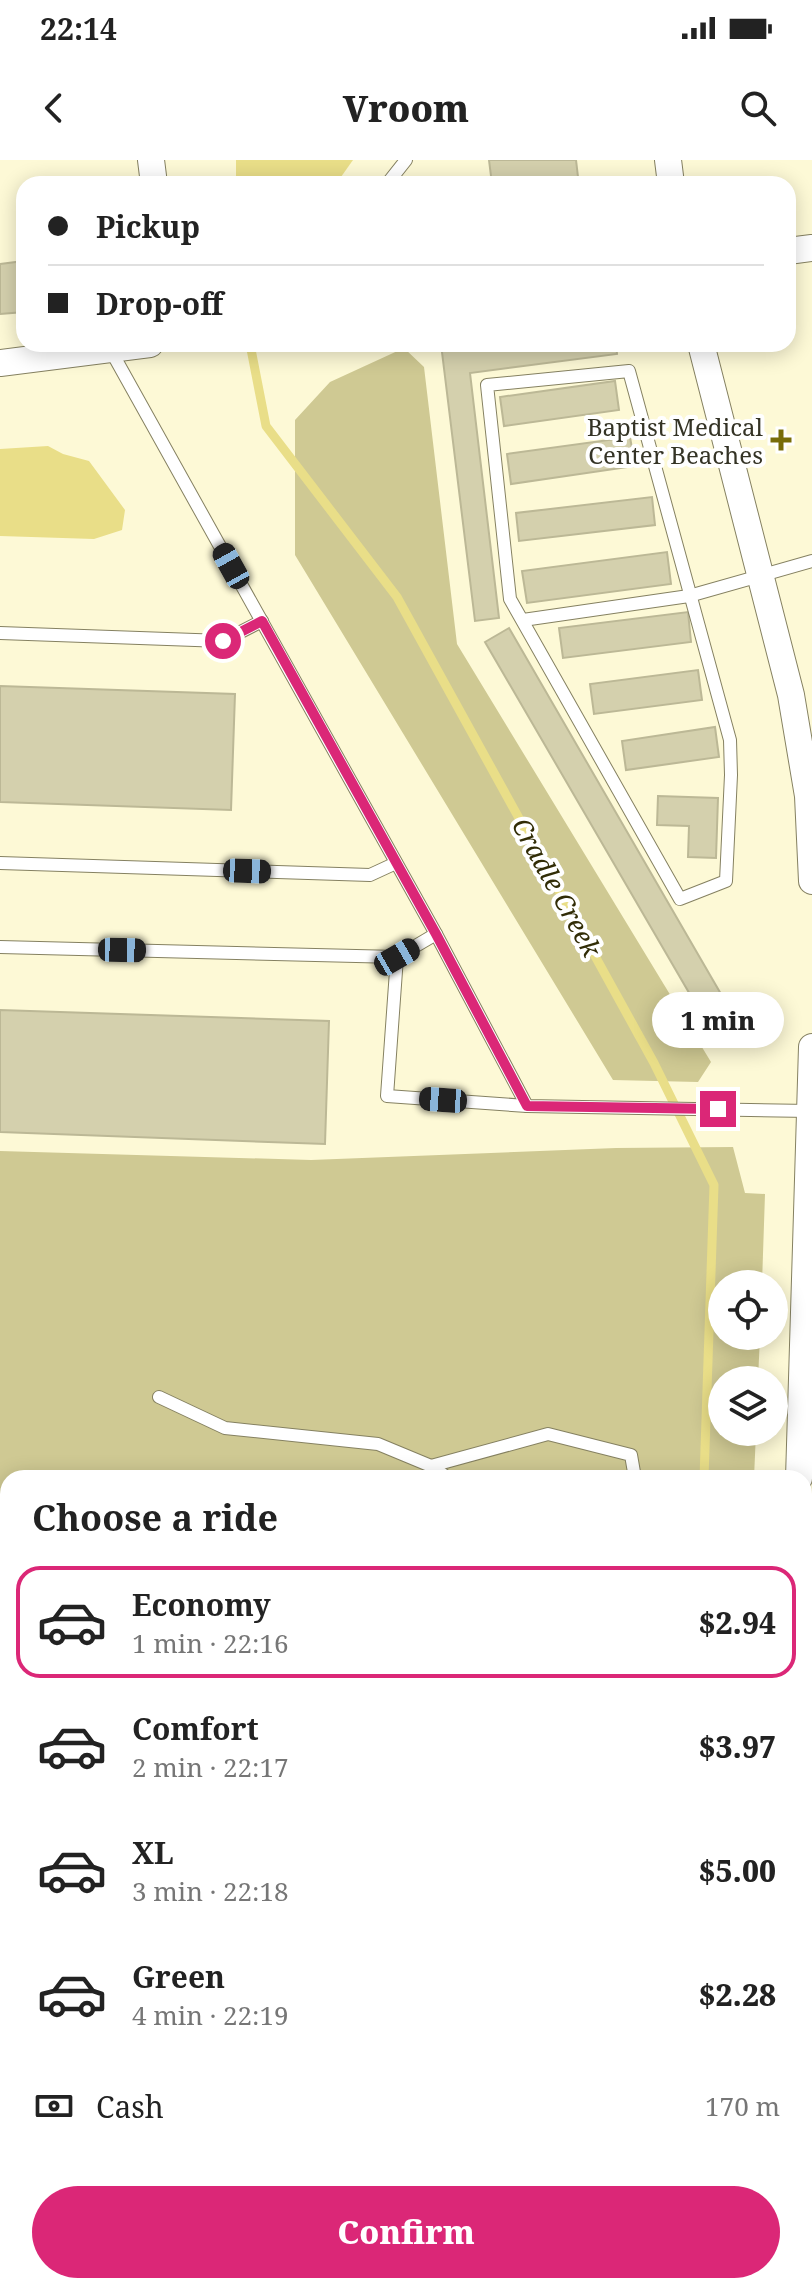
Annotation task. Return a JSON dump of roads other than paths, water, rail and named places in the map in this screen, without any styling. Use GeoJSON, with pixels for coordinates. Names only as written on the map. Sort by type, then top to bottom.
{"type":"FeatureCollection","features":[{"type":"Feature","properties":{"kind":"street"},"geometry":{"type":"LineString","coordinates":[[0,363],[86,352]]}},
{"type":"Feature","properties":{"kind":"street"},"geometry":{"type":"LineString","coordinates":[[703,352],[791,695],[810,796],[812,881]]}},
{"type":"Feature","properties":{"kind":"street"},"geometry":{"type":"LineString","coordinates":[[800,1470],[806,1438],[812,1047]]}},
{"type":"Feature","properties":{"kind":"lane"},"geometry":{"type":"LineString","coordinates":[[393,176],[406,160]]}},
{"type":"Feature","properties":{"kind":"lane"},"geometry":{"type":"LineString","coordinates":[[112,352],[436,934],[527,1106]]}},
{"type":"Feature","properties":{"kind":"lane"},"geometry":{"type":"LineString","coordinates":[[629,371],[730,740],[726,881],[680,899],[523,620],[510,599],[487,385],[629,371]]}},
{"type":"Feature","properties":{"kind":"lane"},"geometry":{"type":"LineString","coordinates":[[523,620],[692,595],[812,561]]}},
{"type":"Feature","properties":{"kind":"lane"},"geometry":{"type":"LineString","coordinates":[[0,633],[223,641],[262,621]]}},
{"type":"Feature","properties":{"kind":"lane"},"geometry":{"type":"LineString","coordinates":[[0,863],[370,875],[396,863]]}},
{"type":"Feature","properties":{"kind":"lane"},"geometry":{"type":"LineString","coordinates":[[0,947],[397,957],[436,934]]}},
{"type":"Feature","properties":{"kind":"lane"},"geometry":{"type":"LineString","coordinates":[[397,957],[387,1096],[527,1106],[810,1111]]}},
{"type":"Feature","properties":{"kind":"lane"},"geometry":{"type":"LineString","coordinates":[[159,1397],[225,1428],[378,1444],[437,1470]]}},
{"type":"Feature","properties":{"kind":"lane"},"geometry":{"type":"LineString","coordinates":[[431,1466],[548,1434],[631,1455],[634,1470]]}},
{"type":"Feature","properties":{"kind":"waterway","name":"Cradle Creek"},"geometry":{"type":"LineString","coordinates":[[252,352],[266,426],[397,597],[654,1063],[714,1185],[704,1470]]}},
{"type":"Feature","properties":{"kind":"place","name":"Baptist Medical Center Beaches"},"geometry":{"type":"Point","coordinates":[781,440]}}]}
